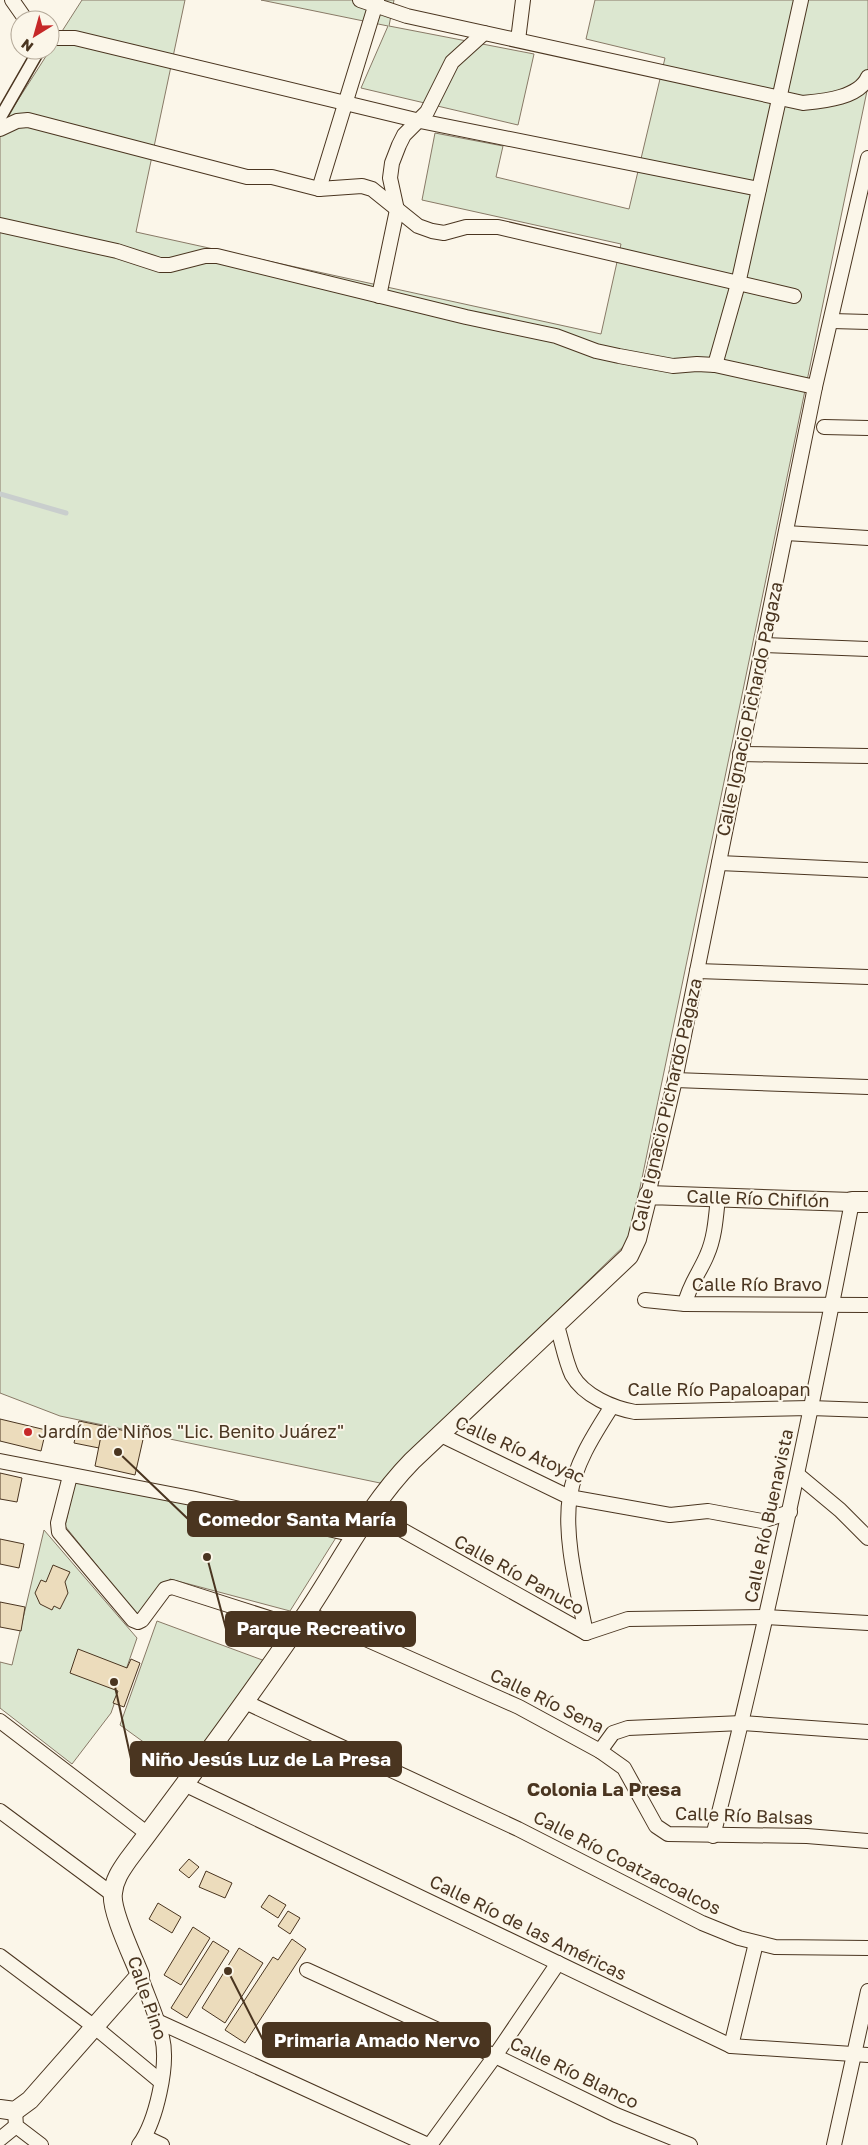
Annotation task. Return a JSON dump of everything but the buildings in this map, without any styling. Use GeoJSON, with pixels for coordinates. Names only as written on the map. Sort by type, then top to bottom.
{"type":"FeatureCollection","features":[{"type":"Feature","properties":{"kind":"street"},"geometry":{"type":"LineString","coordinates":[[360,0],[377,3],[390,12],[803,103],[825,101],[860,88],[868,77]]}},
{"type":"Feature","properties":{"kind":"street"},"geometry":{"type":"LineString","coordinates":[[518,40],[523,0]]}},
{"type":"Feature","properties":{"kind":"street"},"geometry":{"type":"LineString","coordinates":[[715,365],[738,284],[801,0]]}},
{"type":"Feature","properties":{"kind":"street"},"geometry":{"type":"LineString","coordinates":[[319,189],[377,3]]}},
{"type":"Feature","properties":{"kind":"street"},"geometry":{"type":"LineString","coordinates":[[379,296],[397,210],[390,178],[392,163],[404,134],[420,121],[427,112],[452,62],[484,33]]}},
{"type":"Feature","properties":{"kind":"street"},"geometry":{"type":"LineString","coordinates":[[60,38],[75,38],[420,121],[759,189]]}},
{"type":"Feature","properties":{"kind":"street"},"geometry":{"type":"LineString","coordinates":[[0,118],[33,60]]}},
{"type":"Feature","properties":{"kind":"street"},"geometry":{"type":"LineString","coordinates":[[0,128],[17,121],[28,120],[247,177],[272,177],[319,189],[362,186],[372,189],[418,226],[432,231],[444,233],[466,227],[498,227],[794,296]]}},
{"type":"Feature","properties":{"kind":"street","name":"Calle Ignacio Pichardo Pagaza"},"geometry":{"type":"LineString","coordinates":[[114,1902],[122,1870],[245,1702],[302,1620],[370,1512],[394,1479],[629,1256],[637,1239],[675,1080],[815,387],[862,213],[868,158]]}},
{"type":"Feature","properties":{"kind":"street"},"geometry":{"type":"LineString","coordinates":[[0,225],[117,251],[160,265],[170,265],[206,256],[217,256],[379,296],[556,336],[596,351],[673,366],[715,365],[815,387]]}},
{"type":"Feature","properties":{"kind":"street"},"geometry":{"type":"LineString","coordinates":[[832,321],[868,322]]}},
{"type":"Feature","properties":{"kind":"street"},"geometry":{"type":"LineString","coordinates":[[824,426],[868,428]]}},
{"type":"Feature","properties":{"kind":"street"},"geometry":{"type":"LineString","coordinates":[[786,533],[868,538]]}},
{"type":"Feature","properties":{"kind":"street"},"geometry":{"type":"LineString","coordinates":[[764,644],[868,649]]}},
{"type":"Feature","properties":{"kind":"street"},"geometry":{"type":"LineString","coordinates":[[740,754],[868,756]]}},
{"type":"Feature","properties":{"kind":"street"},"geometry":{"type":"LineString","coordinates":[[719,863],[868,870]]}},
{"type":"Feature","properties":{"kind":"street"},"geometry":{"type":"LineString","coordinates":[[697,971],[868,977]]}},
{"type":"Feature","properties":{"kind":"street"},"geometry":{"type":"LineString","coordinates":[[675,1080],[868,1087]]}},
{"type":"Feature","properties":{"kind":"street","name":"Calle Río Chiflón"},"geometry":{"type":"LineString","coordinates":[[648,1195],[860,1202]]}},
{"type":"Feature","properties":{"kind":"street"},"geometry":{"type":"LineString","coordinates":[[685,1304],[688,1291],[707,1255],[713,1238],[718,1197]]}},
{"type":"Feature","properties":{"kind":"street","name":"Calle Río Buenavista"},"geometry":{"type":"LineString","coordinates":[[713,1836],[742,1723],[790,1512],[832,1304],[860,1202]]}},
{"type":"Feature","properties":{"kind":"street","name":"Calle Río Bravo"},"geometry":{"type":"LineString","coordinates":[[645,1300],[685,1304],[868,1305]]}},
{"type":"Feature","properties":{"kind":"street","name":"Calle Río Papaloapan"},"geometry":{"type":"LineString","coordinates":[[557,1326],[573,1375],[598,1398],[612,1406],[635,1412],[810,1408],[868,1410]]}},
{"type":"Feature","properties":{"kind":"street"},"geometry":{"type":"LineString","coordinates":[[586,1633],[570,1544],[569,1497],[588,1444],[612,1406]]}},
{"type":"Feature","properties":{"kind":"street","name":"Calle Río Atoyac"},"geometry":{"type":"LineString","coordinates":[[441,1435],[569,1497],[670,1515],[708,1511],[762,1521],[790,1512]]}},
{"type":"Feature","properties":{"kind":"street"},"geometry":{"type":"LineString","coordinates":[[0,1461],[192,1498],[355,1535]]}},
{"type":"Feature","properties":{"kind":"street"},"geometry":{"type":"LineString","coordinates":[[798,1475],[854,1522],[868,1538]]}},
{"type":"Feature","properties":{"kind":"street","name":"Calle Río Sena"},"geometry":{"type":"LineString","coordinates":[[70,1476],[58,1523],[59,1532],[133,1620],[138,1622],[142,1620],[169,1586],[302,1620],[518,1707],[600,1751],[613,1733],[628,1728],[742,1723],[868,1732]]}},
{"type":"Feature","properties":{"kind":"street","name":"Calle Río Panuco"},"geometry":{"type":"LineString","coordinates":[[370,1512],[586,1633],[628,1619],[766,1617],[868,1623]]}},
{"type":"Feature","properties":{"kind":"street"},"geometry":{"type":"LineString","coordinates":[[854,1522],[868,1522]]}},
{"type":"Feature","properties":{"kind":"street","name":"Calle Río Coatzacoalcos"},"geometry":{"type":"LineString","coordinates":[[245,1702],[518,1829],[702,1923],[756,1943],[787,1948],[868,1948]]}},
{"type":"Feature","properties":{"kind":"street"},"geometry":{"type":"LineString","coordinates":[[0,1721],[148,1834]]}},
{"type":"Feature","properties":{"kind":"street","name":"Calle Río Balsas"},"geometry":{"type":"LineString","coordinates":[[600,1751],[618,1763],[627,1773],[652,1818],[662,1830],[676,1835],[807,1836],[868,1840]]}},
{"type":"Feature","properties":{"kind":"street","name":"Calle Río de las Américas"},"geometry":{"type":"LineString","coordinates":[[184,1784],[731,2046],[868,2055]]}},
{"type":"Feature","properties":{"kind":"street"},"geometry":{"type":"LineString","coordinates":[[0,1811],[114,1902]]}},
{"type":"Feature","properties":{"kind":"street","name":"Calle Pino"},"geometry":{"type":"LineString","coordinates":[[114,1902],[157,2021],[164,2048],[160,2081],[152,2118],[142,2141]]}},
{"type":"Feature","properties":{"kind":"street"},"geometry":{"type":"LineString","coordinates":[[731,2046],[756,1943]]}},
{"type":"Feature","properties":{"kind":"street"},"geometry":{"type":"LineString","coordinates":[[0,1956],[96,2028],[160,2081]]}},
{"type":"Feature","properties":{"kind":"street"},"geometry":{"type":"LineString","coordinates":[[157,2021],[429,2145],[495,2056],[558,1963]]}},
{"type":"Feature","properties":{"kind":"street","name":"Calle Río Blanco"},"geometry":{"type":"LineString","coordinates":[[307,1970],[495,2056],[616,2115],[687,2145]]}},
{"type":"Feature","properties":{"kind":"street"},"geometry":{"type":"LineString","coordinates":[[0,2139],[10,2116],[30,2100],[96,2028],[140,1975]]}},
{"type":"Feature","properties":{"kind":"street"},"geometry":{"type":"LineString","coordinates":[[834,2145],[852,2055],[868,1992]]}},
{"type":"Feature","properties":{"kind":"street"},"geometry":{"type":"LineString","coordinates":[[10,2116],[41,2145]]}},
{"type":"Feature","properties":{"kind":"street"},"geometry":{"type":"LineString","coordinates":[[142,2141],[162,2145]]}},
{"type":"Feature","properties":{"kind":"green space"},"geometry":{"type":"Polygon","coordinates":[[[82,0],[185,0],[136,232],[601,334],[621,244],[422,200],[435,133],[503,146],[496,177],[629,209],[665,58],[586,39],[595,0],[868,0],[868,86],[629,1241],[380,1483],[60,1416],[0,1393],[0,128],[44,60],[60,60],[60,34],[82,0]]]}},
{"type":"Feature","properties":{"kind":"green space"},"geometry":{"type":"Polygon","coordinates":[[[261,0],[394,0],[389,26],[534,54],[518,125],[361,88],[388,26],[261,0]]]}},
{"type":"Feature","properties":{"kind":"green space"},"geometry":{"type":"Polygon","coordinates":[[[76,1477],[337,1536],[290,1611],[170,1579],[140,1619],[65,1526],[76,1477]]]}},
{"type":"Feature","properties":{"kind":"green space"},"geometry":{"type":"Polygon","coordinates":[[[44,1530],[137,1638],[111,1713],[72,1764],[0,1708],[0,1662],[12,1665],[44,1530]]]}},
{"type":"Feature","properties":{"kind":"green space"},"geometry":{"type":"Polygon","coordinates":[[[157,1621],[265,1661],[185,1772],[120,1725],[157,1621]]]}},
{"type":"Feature","properties":{"kind":"waterway"},"geometry":{"type":"LineString","coordinates":[[0,494],[66,513]]}},
{"type":"Feature","properties":{"kind":"place","name":"Jardín de Niños \"Lic. Benito Juárez\""},"geometry":{"type":"Point","coordinates":[28,1432]}},
{"type":"Feature","properties":{"kind":"place","name":"Comedor Santa María"},"geometry":{"type":"Point","coordinates":[118,1452]}},
{"type":"Feature","properties":{"kind":"place","name":"Parque Recreativo"},"geometry":{"type":"Point","coordinates":[207,1557]}},
{"type":"Feature","properties":{"kind":"place","name":"Niño Jesús Luz de La Presa"},"geometry":{"type":"Point","coordinates":[114,1682]}},
{"type":"Feature","properties":{"kind":"place","name":"Primaria Amado Nervo"},"geometry":{"type":"Point","coordinates":[228,1971]}},
{"type":"Feature","properties":{"kind":"district","name":"Colonia La Presa"},"geometry":{"type":"Point","coordinates":[604,1789]}}]}
